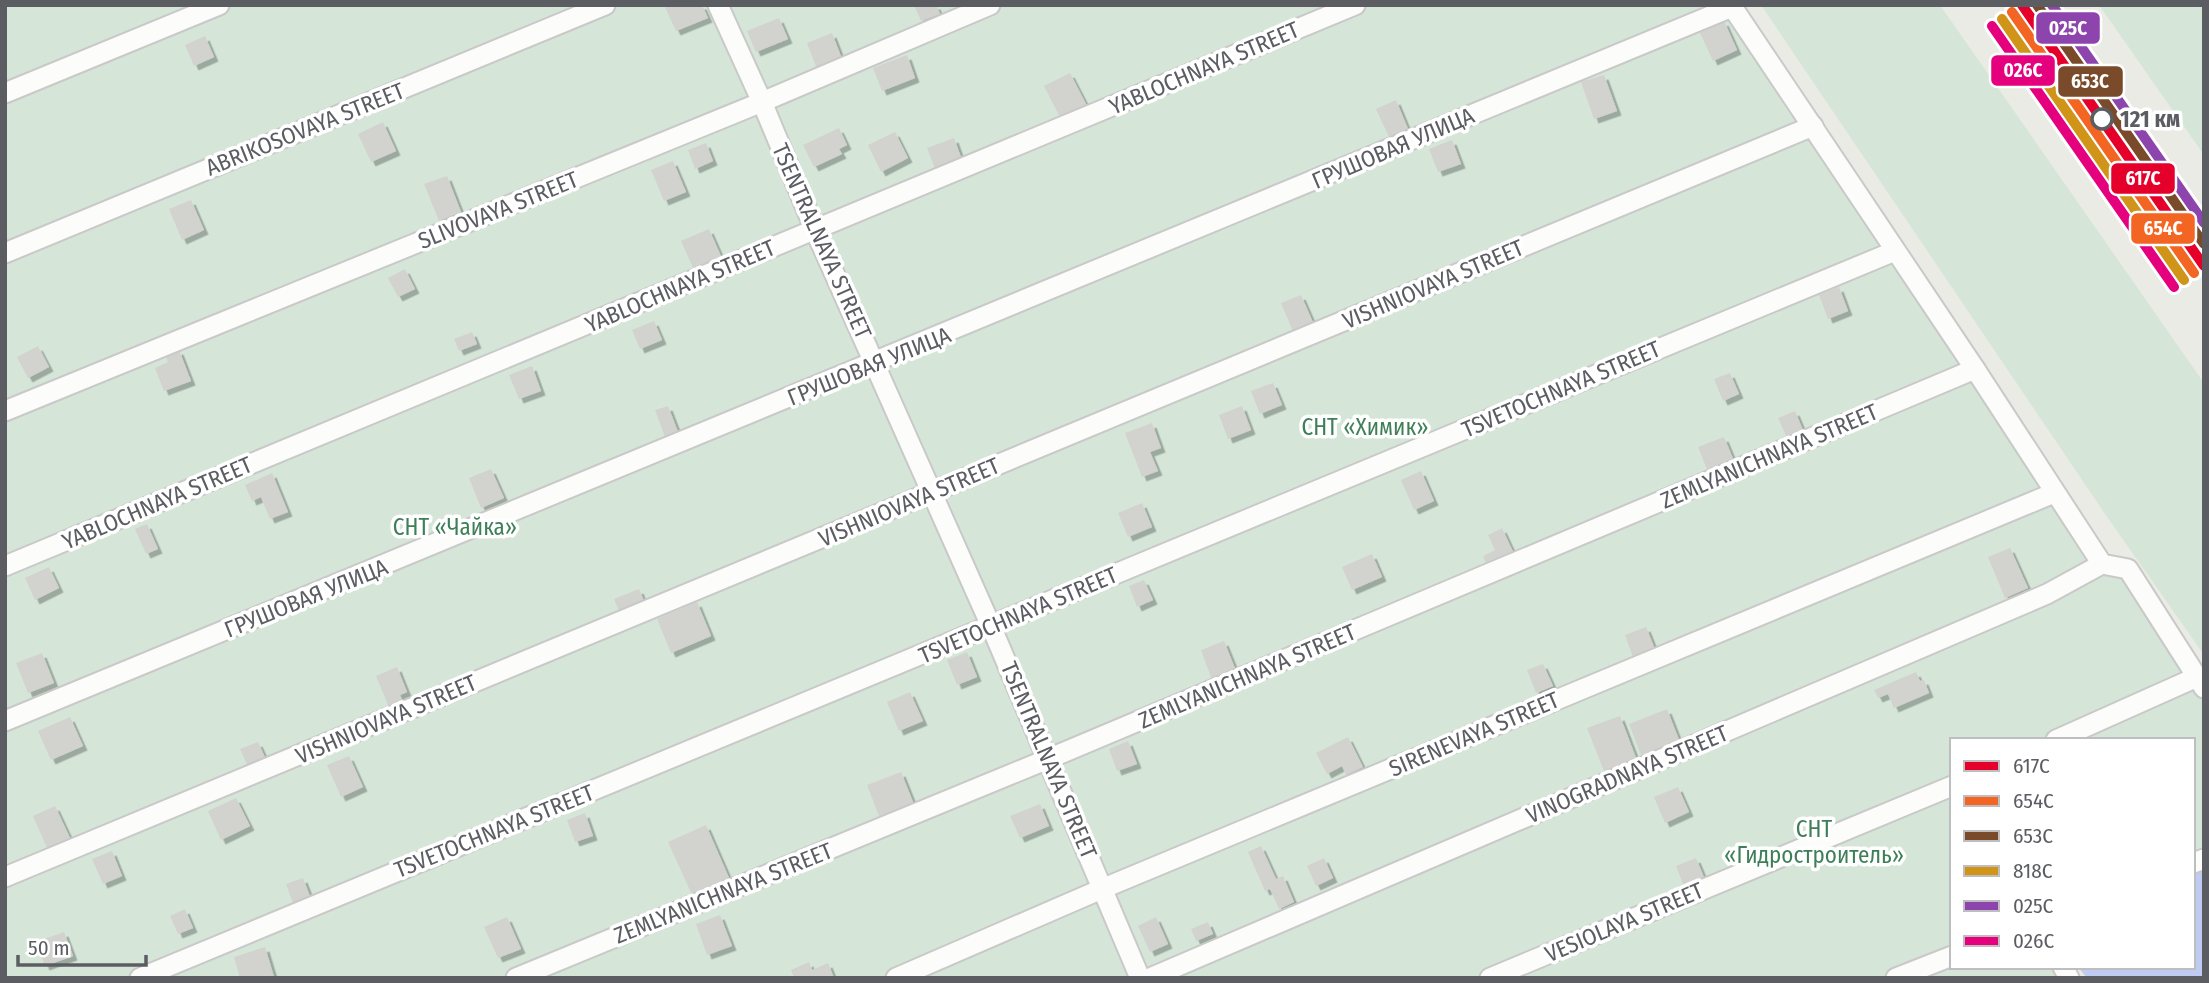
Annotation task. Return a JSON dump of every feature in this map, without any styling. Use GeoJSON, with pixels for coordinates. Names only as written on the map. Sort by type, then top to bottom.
{"type":"FeatureCollection","features":[{"type":"Feature","properties":{"kind":"street"},"geometry":{"type":"LineString","coordinates":[[5,93],[219,5]]}},
{"type":"Feature","properties":{"kind":"street","name":"ABRIKOSOVAYA STREET"},"geometry":{"type":"LineString","coordinates":[[5,253],[605,5]]}},
{"type":"Feature","properties":{"kind":"street","name":"TSENTRALNAYA STREET"},"geometry":{"type":"LineString","coordinates":[[718,5],[991,626],[1140,978]]}},
{"type":"Feature","properties":{"kind":"street","name":"SLIVOVAYA STREET"},"geometry":{"type":"LineString","coordinates":[[5,411],[762,102],[990,5]]}},
{"type":"Feature","properties":{"kind":"street","name":"YABLOCHNAYA STREET"},"geometry":{"type":"LineString","coordinates":[[5,566],[1355,5]]}},
{"type":"Feature","properties":{"kind":"street"},"geometry":{"type":"LineString","coordinates":[[1732,6],[2102,564],[2128,569],[2201,683],[2061,738]]}},
{"type":"Feature","properties":{"kind":"street","name":"ГРУШОВАЯ УЛИЦА"},"geometry":{"type":"LineString","coordinates":[[5,721],[876,363],[1732,6]]}},
{"type":"Feature","properties":{"kind":"street","name":"VISHNIOVAYA STREET"},"geometry":{"type":"LineString","coordinates":[[5,877],[1813,126]]}},
{"type":"Feature","properties":{"kind":"street","name":"TSVETOCHNAYA STREET"},"geometry":{"type":"LineString","coordinates":[[140,978],[1895,251]]}},
{"type":"Feature","properties":{"kind":"street","name":"ZEMLYANICHNAYA STREET"},"geometry":{"type":"LineString","coordinates":[[516,978],[1048,759],[1975,369]]}},
{"type":"Feature","properties":{"kind":"street","name":"SIRENEVAYA STREET"},"geometry":{"type":"LineString","coordinates":[[896,978],[1104,888],[2054,493]]}},
{"type":"Feature","properties":{"kind":"street","name":"VINOGRADNAYA STREET"},"geometry":{"type":"LineString","coordinates":[[1150,978],[2047,594],[2102,564]]}},
{"type":"Feature","properties":{"kind":"street","name":"VESIOLAYA STREET"},"geometry":{"type":"LineString","coordinates":[[1490,978],[1950,787]]}},
{"type":"Feature","properties":{"kind":"street"},"geometry":{"type":"LineString","coordinates":[[1896,978],[1950,957]]}},
{"type":"Feature","properties":{"kind":"green space"},"geometry":{"type":"Polygon","coordinates":[[[5,5],[1731,5],[2102,564],[2137,564],[2204,676],[2204,865],[2195,867],[2195,738],[1950,738],[1950,969],[2064,969],[2069,978],[5,978],[5,5]]]}},
{"type":"Feature","properties":{"kind":"green space"},"geometry":{"type":"Polygon","coordinates":[[[1761,5],[1940,5],[2204,383],[2204,655],[2105,514],[1761,5]]]}},
{"type":"Feature","properties":{"kind":"green space"},"geometry":{"type":"Polygon","coordinates":[[[2099,5],[2204,5],[2204,155],[2099,5]]]}},
{"type":"Feature","properties":{"kind":"water"},"geometry":{"type":"Polygon","coordinates":[[[2204,866],[2204,978],[2087,978],[2080,969],[2195,969],[2195,869],[2204,866]]]}},
{"type":"Feature","properties":{"kind":"building"},"geometry":{"type":"Polygon","coordinates":[[[702,5],[708,18],[676,31],[665,7],[702,5]]]}},
{"type":"Feature","properties":{"kind":"building"},"geometry":{"type":"Polygon","coordinates":[[[914,5],[936,5],[940,14],[921,21],[914,5]]]}},
{"type":"Feature","properties":{"kind":"building"},"geometry":{"type":"Polygon","coordinates":[[[779,18],[788,39],[756,52],[747,31],[779,18]]]}},
{"type":"Feature","properties":{"kind":"building"},"geometry":{"type":"Polygon","coordinates":[[[1724,21],[1737,50],[1713,61],[1700,33],[1724,21]]]}},
{"type":"Feature","properties":{"kind":"building"},"geometry":{"type":"Polygon","coordinates":[[[832,33],[842,59],[817,69],[807,43],[832,33]]]}},
{"type":"Feature","properties":{"kind":"building"},"geometry":{"type":"Polygon","coordinates":[[[205,36],[214,57],[194,66],[185,45],[205,36]]]}},
{"type":"Feature","properties":{"kind":"building"},"geometry":{"type":"Polygon","coordinates":[[[907,55],[915,78],[882,91],[873,68],[907,55]]]}},
{"type":"Feature","properties":{"kind":"building"},"geometry":{"type":"Polygon","coordinates":[[[1070,73],[1088,108],[1062,121],[1044,86],[1070,73]]]}},
{"type":"Feature","properties":{"kind":"building"},"geometry":{"type":"Polygon","coordinates":[[[1604,75],[1617,111],[1594,119],[1581,82],[1604,75]]]}},
{"type":"Feature","properties":{"kind":"building"},"geometry":{"type":"Polygon","coordinates":[[[1396,100],[1408,129],[1389,137],[1376,109],[1396,100]]]}},
{"type":"Feature","properties":{"kind":"building"},"geometry":{"type":"Polygon","coordinates":[[[383,122],[396,151],[371,162],[358,134],[383,122]]]}},
{"type":"Feature","properties":{"kind":"building"},"geometry":{"type":"Polygon","coordinates":[[[839,128],[847,145],[839,149],[842,154],[814,167],[803,145],[839,128]]]}},
{"type":"Feature","properties":{"kind":"building"},"geometry":{"type":"Polygon","coordinates":[[[895,132],[908,158],[881,172],[868,145],[895,132]]]}},
{"type":"Feature","properties":{"kind":"building"},"geometry":{"type":"Polygon","coordinates":[[[954,138],[962,160],[936,171],[927,148],[954,138]]]}},
{"type":"Feature","properties":{"kind":"building"},"geometry":{"type":"Polygon","coordinates":[[[1452,140],[1461,164],[1438,172],[1429,149],[1452,140]]]}},
{"type":"Feature","properties":{"kind":"building"},"geometry":{"type":"Polygon","coordinates":[[[706,143],[713,161],[695,169],[688,150],[706,143]]]}},
{"type":"Feature","properties":{"kind":"building"},"geometry":{"type":"Polygon","coordinates":[[[673,161],[686,192],[664,201],[651,170],[673,161]]]}},
{"type":"Feature","properties":{"kind":"building"},"geometry":{"type":"Polygon","coordinates":[[[447,176],[461,212],[439,221],[424,184],[447,176]]]}},
{"type":"Feature","properties":{"kind":"building"},"geometry":{"type":"Polygon","coordinates":[[[191,200],[204,230],[182,240],[169,209],[191,200]]]}},
{"type":"Feature","properties":{"kind":"building"},"geometry":{"type":"Polygon","coordinates":[[[709,229],[724,263],[694,270],[681,241],[709,229]]]}},
{"type":"Feature","properties":{"kind":"building"},"geometry":{"type":"Polygon","coordinates":[[[405,269],[415,289],[398,297],[388,278],[405,269]]]}},
{"type":"Feature","properties":{"kind":"building"},"geometry":{"type":"Polygon","coordinates":[[[1839,287],[1848,311],[1828,319],[1819,295],[1839,287]]]}},
{"type":"Feature","properties":{"kind":"building"},"geometry":{"type":"Polygon","coordinates":[[[1301,295],[1315,327],[1295,336],[1281,303],[1301,295]]]}},
{"type":"Feature","properties":{"kind":"building"},"geometry":{"type":"Polygon","coordinates":[[[654,321],[662,340],[640,349],[632,330],[654,321]]]}},
{"type":"Feature","properties":{"kind":"building"},"geometry":{"type":"Polygon","coordinates":[[[472,332],[477,344],[459,351],[454,339],[472,332]]]}},
{"type":"Feature","properties":{"kind":"building"},"geometry":{"type":"Polygon","coordinates":[[[38,346],[49,367],[28,378],[17,357],[38,346]]]}},
{"type":"Feature","properties":{"kind":"building"},"geometry":{"type":"Polygon","coordinates":[[[179,350],[191,381],[164,391],[155,368],[168,362],[165,355],[179,350]]]}},
{"type":"Feature","properties":{"kind":"building"},"geometry":{"type":"Polygon","coordinates":[[[532,366],[541,391],[519,399],[509,375],[532,366]]]}},
{"type":"Feature","properties":{"kind":"building"},"geometry":{"type":"Polygon","coordinates":[[[1730,373],[1739,394],[1723,401],[1714,379],[1730,373]]]}},
{"type":"Feature","properties":{"kind":"building"},"geometry":{"type":"Polygon","coordinates":[[[1273,383],[1282,405],[1260,414],[1251,391],[1273,383]]]}},
{"type":"Feature","properties":{"kind":"building"},"geometry":{"type":"Polygon","coordinates":[[[668,406],[678,432],[665,437],[655,410],[668,406]]]}},
{"type":"Feature","properties":{"kind":"building"},"geometry":{"type":"Polygon","coordinates":[[[1242,406],[1251,430],[1228,439],[1219,415],[1242,406]]]}},
{"type":"Feature","properties":{"kind":"building"},"geometry":{"type":"Polygon","coordinates":[[[1795,411],[1805,435],[1789,442],[1778,418],[1795,411]]]}},
{"type":"Feature","properties":{"kind":"building"},"geometry":{"type":"Polygon","coordinates":[[[1152,423],[1161,448],[1150,452],[1158,471],[1142,477],[1125,433],[1152,423]]]}},
{"type":"Feature","properties":{"kind":"building"},"geometry":{"type":"Polygon","coordinates":[[[1724,437],[1734,461],[1708,472],[1698,447],[1724,437]]]}},
{"type":"Feature","properties":{"kind":"building"},"geometry":{"type":"Polygon","coordinates":[[[491,469],[504,498],[481,508],[469,478],[491,469]]]}},
{"type":"Feature","properties":{"kind":"building"},"geometry":{"type":"Polygon","coordinates":[[[1421,471],[1434,501],[1414,510],[1401,480],[1421,471]]]}},
{"type":"Feature","properties":{"kind":"building"},"geometry":{"type":"Polygon","coordinates":[[[272,473],[288,512],[270,519],[261,497],[252,501],[245,485],[272,473]]]}},
{"type":"Feature","properties":{"kind":"building"},"geometry":{"type":"Polygon","coordinates":[[[1142,503],[1152,527],[1128,537],[1118,513],[1142,503]]]}},
{"type":"Feature","properties":{"kind":"building"},"geometry":{"type":"Polygon","coordinates":[[[147,524],[158,549],[146,554],[135,529],[147,524]]]}},
{"type":"Feature","properties":{"kind":"building"},"geometry":{"type":"Polygon","coordinates":[[[1502,528],[1515,556],[1488,568],[1483,556],[1495,550],[1488,535],[1502,528]]]}},
{"type":"Feature","properties":{"kind":"building"},"geometry":{"type":"Polygon","coordinates":[[[2010,548],[2028,588],[2005,598],[1988,557],[2010,548]]]}},
{"type":"Feature","properties":{"kind":"building"},"geometry":{"type":"Polygon","coordinates":[[[1372,554],[1382,577],[1352,590],[1342,567],[1372,554]]]}},
{"type":"Feature","properties":{"kind":"building"},"geometry":{"type":"Polygon","coordinates":[[[49,567],[59,588],[35,600],[25,578],[49,567]]]}},
{"type":"Feature","properties":{"kind":"building"},"geometry":{"type":"Polygon","coordinates":[[[1144,580],[1153,600],[1137,607],[1129,586],[1144,580]]]}},
{"type":"Feature","properties":{"kind":"building"},"geometry":{"type":"Polygon","coordinates":[[[639,589],[646,606],[621,616],[614,599],[639,589]]]}},
{"type":"Feature","properties":{"kind":"building"},"geometry":{"type":"Polygon","coordinates":[[[697,602],[711,636],[671,653],[657,619],[697,602]]]}},
{"type":"Feature","properties":{"kind":"building"},"geometry":{"type":"Polygon","coordinates":[[[1646,627],[1656,652],[1634,660],[1625,635],[1646,627]]]}},
{"type":"Feature","properties":{"kind":"building"},"geometry":{"type":"Polygon","coordinates":[[[1224,641],[1236,671],[1212,680],[1201,650],[1224,641]]]}},
{"type":"Feature","properties":{"kind":"building"},"geometry":{"type":"Polygon","coordinates":[[[967,652],[977,677],[957,685],[947,660],[967,652]]]}},
{"type":"Feature","properties":{"kind":"building"},"geometry":{"type":"Polygon","coordinates":[[[42,653],[54,683],[28,693],[16,663],[42,653]]]}},
{"type":"Feature","properties":{"kind":"building"},"geometry":{"type":"Polygon","coordinates":[[[1543,664],[1553,686],[1536,693],[1527,670],[1543,664]]]}},
{"type":"Feature","properties":{"kind":"building"},"geometry":{"type":"Polygon","coordinates":[[[397,667],[407,692],[400,695],[403,702],[389,707],[376,676],[397,667]]]}},
{"type":"Feature","properties":{"kind":"building"},"geometry":{"type":"Polygon","coordinates":[[[1916,672],[1920,681],[1924,680],[1929,693],[1894,708],[1888,694],[1878,698],[1874,690],[1916,672]]]}},
{"type":"Feature","properties":{"kind":"building"},"geometry":{"type":"Polygon","coordinates":[[[910,692],[923,721],[899,731],[887,702],[910,692]]]}},
{"type":"Feature","properties":{"kind":"building"},"geometry":{"type":"Polygon","coordinates":[[[1667,709],[1681,745],[1643,760],[1629,724],[1667,709]]]}},
{"type":"Feature","properties":{"kind":"building"},"geometry":{"type":"Polygon","coordinates":[[[1620,716],[1636,758],[1604,771],[1587,728],[1620,716]]]}},
{"type":"Feature","properties":{"kind":"building"},"geometry":{"type":"Polygon","coordinates":[[[70,717],[83,746],[51,760],[38,731],[70,717]]]}},
{"type":"Feature","properties":{"kind":"building"},"geometry":{"type":"Polygon","coordinates":[[[1348,737],[1363,767],[1346,775],[1342,766],[1327,774],[1316,753],[1348,737]]]}},
{"type":"Feature","properties":{"kind":"building"},"geometry":{"type":"Polygon","coordinates":[[[1128,741],[1137,764],[1117,771],[1109,749],[1128,741]]]}},
{"type":"Feature","properties":{"kind":"building"},"geometry":{"type":"Polygon","coordinates":[[[258,742],[267,762],[249,769],[240,749],[258,742]]]}},
{"type":"Feature","properties":{"kind":"building"},"geometry":{"type":"Polygon","coordinates":[[[349,756],[363,787],[341,797],[327,765],[349,756]]]}},
{"type":"Feature","properties":{"kind":"building"},"geometry":{"type":"Polygon","coordinates":[[[901,772],[915,807],[881,821],[867,785],[901,772]]]}},
{"type":"Feature","properties":{"kind":"building"},"geometry":{"type":"Polygon","coordinates":[[[1678,787],[1689,812],[1665,823],[1654,797],[1678,787]]]}},
{"type":"Feature","properties":{"kind":"building"},"geometry":{"type":"Polygon","coordinates":[[[236,798],[250,826],[221,840],[208,811],[236,798]]]}},
{"type":"Feature","properties":{"kind":"building"},"geometry":{"type":"Polygon","coordinates":[[[1040,804],[1049,826],[1020,838],[1010,816],[1040,804]]]}},
{"type":"Feature","properties":{"kind":"building"},"geometry":{"type":"Polygon","coordinates":[[[55,806],[70,838],[47,848],[33,816],[55,806]]]}},
{"type":"Feature","properties":{"kind":"building"},"geometry":{"type":"Polygon","coordinates":[[[585,813],[593,836],[575,842],[567,820],[585,813]]]}},
{"type":"Feature","properties":{"kind":"building"},"geometry":{"type":"Polygon","coordinates":[[[706,825],[729,878],[692,895],[668,842],[706,825]]]}},
{"type":"Feature","properties":{"kind":"building"},"geometry":{"type":"Polygon","coordinates":[[[1261,846],[1276,879],[1283,876],[1294,902],[1279,909],[1270,889],[1265,891],[1248,852],[1261,846]]]}},
{"type":"Feature","properties":{"kind":"building"},"geometry":{"type":"Polygon","coordinates":[[[112,851],[122,876],[103,884],[92,859],[112,851]]]}},
{"type":"Feature","properties":{"kind":"building"},"geometry":{"type":"Polygon","coordinates":[[[1324,858],[1333,878],[1316,886],[1307,866],[1324,858]]]}},
{"type":"Feature","properties":{"kind":"building"},"geometry":{"type":"Polygon","coordinates":[[[1696,858],[1705,880],[1685,889],[1676,866],[1696,858]]]}},
{"type":"Feature","properties":{"kind":"building"},"geometry":{"type":"Polygon","coordinates":[[[303,878],[311,899],[294,906],[286,884],[303,878]]]}},
{"type":"Feature","properties":{"kind":"building"},"geometry":{"type":"Polygon","coordinates":[[[185,909],[193,928],[178,934],[170,916],[185,909]]]}},
{"type":"Feature","properties":{"kind":"building"},"geometry":{"type":"Polygon","coordinates":[[[720,915],[732,946],[707,955],[696,924],[720,915]]]}},
{"type":"Feature","properties":{"kind":"building"},"geometry":{"type":"Polygon","coordinates":[[[507,917],[521,949],[498,958],[484,927],[507,917]]]}},
{"type":"Feature","properties":{"kind":"building"},"geometry":{"type":"Polygon","coordinates":[[[1156,917],[1168,944],[1150,952],[1138,926],[1156,917]]]}},
{"type":"Feature","properties":{"kind":"building"},"geometry":{"type":"Polygon","coordinates":[[[1208,922],[1213,934],[1196,941],[1191,929],[1208,922]]]}},
{"type":"Feature","properties":{"kind":"building"},"geometry":{"type":"Polygon","coordinates":[[[64,932],[73,956],[45,966],[36,942],[64,932]]]}},
{"type":"Feature","properties":{"kind":"building"},"geometry":{"type":"Polygon","coordinates":[[[265,947],[274,977],[240,978],[234,957],[265,947]]]}},
{"type":"Feature","properties":{"kind":"building"},"geometry":{"type":"Polygon","coordinates":[[[809,962],[812,970],[828,963],[834,978],[794,978],[791,970],[809,962]]]}},
{"type":"Feature","properties":{"kind":"transit line","name":"617C"},"geometry":{"type":"LineString","coordinates":[[2022,5],[2204,266]]}},
{"type":"Feature","properties":{"kind":"transit line","name":"653С"},"geometry":{"type":"LineString","coordinates":[[2037,5],[2204,244]]}},
{"type":"Feature","properties":{"kind":"transit line","name":"025С"},"geometry":{"type":"LineString","coordinates":[[2052,5],[2204,223]]}},
{"type":"Feature","properties":{"kind":"transit line","name":"654С"},"geometry":{"type":"LineString","coordinates":[[2012,12],[2194,273]]}},
{"type":"Feature","properties":{"kind":"transit line","name":"818С"},"geometry":{"type":"LineString","coordinates":[[2002,19],[2184,280]]}},
{"type":"Feature","properties":{"kind":"transit line","name":"026С"},"geometry":{"type":"LineString","coordinates":[[1992,26],[2174,287]]}},
{"type":"Feature","properties":{"kind":"place","name":"121 км"},"geometry":{"type":"Point","coordinates":[2102,119]}},
{"type":"Feature","properties":{"kind":"park label","name":"СНТ «Химик»"},"geometry":{"type":"Point","coordinates":[1365,427]}},
{"type":"Feature","properties":{"kind":"park label","name":"СНТ «Чайка»"},"geometry":{"type":"Point","coordinates":[455,527]}},
{"type":"Feature","properties":{"kind":"park label","name":"СНТ «Гидростроитель»"},"geometry":{"type":"Point","coordinates":[1814,842]}}]}
